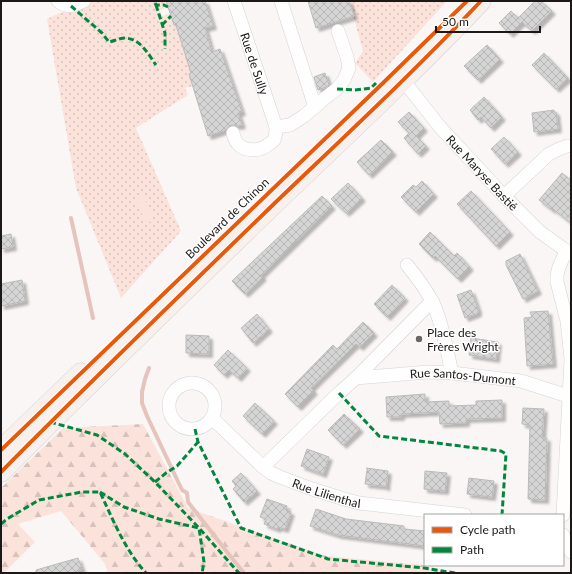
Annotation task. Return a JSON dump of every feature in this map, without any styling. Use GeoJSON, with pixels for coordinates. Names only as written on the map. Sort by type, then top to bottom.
{"type":"FeatureCollection","features":[{"type":"Feature","properties":{"kind":"main road","name":"Boulevard de Chinon"},"geometry":{"type":"LineString","coordinates":[[1,450],[467,1]]}},
{"type":"Feature","properties":{"kind":"main road","name":"Boulevard de Chinon"},"geometry":{"type":"LineString","coordinates":[[1,472],[267,210],[403,80],[481,1]]}},
{"type":"Feature","properties":{"kind":"street"},"geometry":{"type":"LineString","coordinates":[[58,1],[71,6],[84,1]]}},
{"type":"Feature","properties":{"kind":"street","name":"Rue de Sully"},"geometry":{"type":"LineString","coordinates":[[234,1],[276,127]]}},
{"type":"Feature","properties":{"kind":"street"},"geometry":{"type":"LineString","coordinates":[[281,1],[315,107]]}},
{"type":"Feature","properties":{"kind":"street"},"geometry":{"type":"LineString","coordinates":[[232,133],[239,145],[246,149],[260,149],[274,140],[276,127],[290,125],[304,116],[337,89],[344,80],[349,68],[347,57],[338,31]]}},
{"type":"Feature","properties":{"kind":"street","name":"Rue Maryse Bastié"},"geometry":{"type":"LineString","coordinates":[[403,80],[440,127],[504,196],[540,232],[568,253]]}},
{"type":"Feature","properties":{"kind":"street"},"geometry":{"type":"LineString","coordinates":[[504,196],[549,154],[558,148],[571,146]]}},
{"type":"Feature","properties":{"kind":"street"},"geometry":{"type":"LineString","coordinates":[[563,514],[571,359],[567,321],[557,282],[557,274],[559,267],[568,253]]}},
{"type":"Feature","properties":{"kind":"street"},"geometry":{"type":"LineString","coordinates":[[407,265],[419,280],[432,301],[438,318],[452,373]]}},
{"type":"Feature","properties":{"kind":"street"},"geometry":{"type":"LineString","coordinates":[[263,467],[356,378],[432,301]]}},
{"type":"Feature","properties":{"kind":"street","name":"Rue Santos-Dumont"},"geometry":{"type":"LineString","coordinates":[[356,378],[428,372],[452,373],[521,381],[568,396]]}},
{"type":"Feature","properties":{"kind":"street","name":"Rue Lilienthal"},"geometry":{"type":"LineString","coordinates":[[212,418],[263,467],[280,478],[359,503],[456,514]]}},
{"type":"Feature","properties":{"kind":"street"},"geometry":{"type":"LineString","coordinates":[[564,538],[566,545],[571,552]]}},
{"type":"Feature","properties":{"kind":"green space"},"geometry":{"type":"Polygon","coordinates":[[[92,1],[166,1],[168,7],[160,10],[162,16],[171,13],[191,73],[189,74],[193,86],[185,88],[188,95],[136,128],[181,231],[121,298],[76,188],[47,19],[60,13],[87,5],[92,1]]]}},
{"type":"Feature","properties":{"kind":"green space"},"geometry":{"type":"Polygon","coordinates":[[[349,1],[447,1],[373,82],[355,63],[363,51],[349,1]]]}},
{"type":"Feature","properties":{"kind":"green space"},"geometry":{"type":"Polygon","coordinates":[[[144,196],[154,220],[146,224],[136,199],[144,196]]]}},
{"type":"Feature","properties":{"kind":"green space"},"geometry":{"type":"Polygon","coordinates":[[[143,424],[188,508],[326,556],[424,565],[445,573],[108,573],[105,564],[61,511],[18,524],[35,542],[4,573],[1,573],[1,488],[63,428],[143,424]]]}},
{"type":"Feature","properties":{"kind":"building"},"geometry":{"type":"Polygon","coordinates":[[[166,1],[205,1],[213,26],[205,28],[212,52],[220,49],[242,112],[238,113],[242,125],[231,125],[226,130],[208,136],[189,74],[191,73],[176,25],[174,25],[166,1]]]}},
{"type":"Feature","properties":{"kind":"building"},"geometry":{"type":"Polygon","coordinates":[[[308,1],[349,1],[354,16],[316,28],[308,1]]]}},
{"type":"Feature","properties":{"kind":"building"},"geometry":{"type":"Polygon","coordinates":[[[535,1],[541,1],[552,11],[532,31],[522,22],[510,34],[499,23],[511,11],[518,18],[535,1]]]}},
{"type":"Feature","properties":{"kind":"building"},"geometry":{"type":"Polygon","coordinates":[[[487,45],[500,59],[478,80],[464,66],[487,45]]]}},
{"type":"Feature","properties":{"kind":"building"},"geometry":{"type":"Polygon","coordinates":[[[544,53],[568,78],[556,89],[532,65],[544,53]]]}},
{"type":"Feature","properties":{"kind":"building"},"geometry":{"type":"Polygon","coordinates":[[[325,73],[329,85],[318,90],[314,77],[325,73]]]}},
{"type":"Feature","properties":{"kind":"building"},"geometry":{"type":"Polygon","coordinates":[[[484,97],[502,117],[491,128],[481,117],[478,120],[470,110],[484,97]]]}},
{"type":"Feature","properties":{"kind":"building"},"geometry":{"type":"Polygon","coordinates":[[[554,110],[554,112],[556,112],[558,129],[534,132],[532,113],[554,110]]]}},
{"type":"Feature","properties":{"kind":"building"},"geometry":{"type":"Polygon","coordinates":[[[409,112],[424,128],[416,136],[426,146],[418,154],[404,138],[409,133],[398,122],[409,112]]]}},
{"type":"Feature","properties":{"kind":"building"},"geometry":{"type":"Polygon","coordinates":[[[504,137],[518,152],[505,164],[491,149],[504,137]]]}},
{"type":"Feature","properties":{"kind":"building"},"geometry":{"type":"Polygon","coordinates":[[[381,140],[393,152],[369,175],[357,162],[381,140]]]}},
{"type":"Feature","properties":{"kind":"building"},"geometry":{"type":"Polygon","coordinates":[[[562,173],[571,180],[571,223],[539,200],[562,173]]]}},
{"type":"Feature","properties":{"kind":"building"},"geometry":{"type":"Polygon","coordinates":[[[422,181],[434,194],[416,212],[401,197],[413,185],[416,187],[422,181]]]}},
{"type":"Feature","properties":{"kind":"building"},"geometry":{"type":"Polygon","coordinates":[[[348,183],[362,198],[346,213],[331,199],[348,183]]]}},
{"type":"Feature","properties":{"kind":"building"},"geometry":{"type":"Polygon","coordinates":[[[471,191],[510,232],[496,246],[457,204],[471,191]]]}},
{"type":"Feature","properties":{"kind":"building"},"geometry":{"type":"Polygon","coordinates":[[[322,196],[332,206],[261,275],[263,277],[245,294],[232,281],[322,196]]]}},
{"type":"Feature","properties":{"kind":"building"},"geometry":{"type":"Polygon","coordinates":[[[430,232],[454,256],[457,253],[470,267],[458,279],[435,256],[433,258],[419,244],[430,232]]]}},
{"type":"Feature","properties":{"kind":"building"},"geometry":{"type":"Polygon","coordinates":[[[11,234],[13,247],[1,249],[1,236],[11,234]]]}},
{"type":"Feature","properties":{"kind":"building"},"geometry":{"type":"Polygon","coordinates":[[[520,254],[538,291],[523,299],[506,265],[506,261],[520,254]]]}},
{"type":"Feature","properties":{"kind":"building"},"geometry":{"type":"Polygon","coordinates":[[[22,280],[25,301],[1,306],[1,284],[22,280]]]}},
{"type":"Feature","properties":{"kind":"building"},"geometry":{"type":"Polygon","coordinates":[[[392,285],[405,298],[387,317],[374,304],[392,285]]]}},
{"type":"Feature","properties":{"kind":"building"},"geometry":{"type":"Polygon","coordinates":[[[471,290],[478,313],[465,318],[457,295],[471,290]]]}},
{"type":"Feature","properties":{"kind":"building"},"geometry":{"type":"Polygon","coordinates":[[[548,311],[553,364],[527,366],[524,318],[532,317],[530,312],[548,311]]]}},
{"type":"Feature","properties":{"kind":"building"},"geometry":{"type":"Polygon","coordinates":[[[257,314],[269,329],[253,343],[241,328],[257,314]]]}},
{"type":"Feature","properties":{"kind":"building"},"geometry":{"type":"Polygon","coordinates":[[[363,322],[374,333],[360,347],[356,344],[311,388],[314,391],[298,407],[285,394],[333,345],[337,349],[363,322]]]}},
{"type":"Feature","properties":{"kind":"building"},"geometry":{"type":"Polygon","coordinates":[[[186,335],[209,336],[209,354],[186,353],[186,335]]]}},
{"type":"Feature","properties":{"kind":"building"},"geometry":{"type":"Polygon","coordinates":[[[471,338],[498,342],[496,359],[469,355],[471,338]]]}},
{"type":"Feature","properties":{"kind":"building"},"geometry":{"type":"Polygon","coordinates":[[[228,350],[247,368],[238,378],[229,370],[224,375],[214,365],[228,350]]]}},
{"type":"Feature","properties":{"kind":"building"},"geometry":{"type":"Polygon","coordinates":[[[425,394],[425,402],[449,401],[449,406],[476,405],[476,401],[502,400],[502,418],[466,419],[466,423],[440,424],[439,412],[401,414],[401,417],[387,417],[386,397],[425,394]]]}},
{"type":"Feature","properties":{"kind":"building"},"geometry":{"type":"Polygon","coordinates":[[[255,403],[274,421],[262,434],[243,416],[255,403]]]}},
{"type":"Feature","properties":{"kind":"building"},"geometry":{"type":"Polygon","coordinates":[[[523,408],[544,409],[542,438],[547,438],[545,500],[528,499],[530,425],[522,424],[523,408]]]}},
{"type":"Feature","properties":{"kind":"building"},"geometry":{"type":"Polygon","coordinates":[[[344,414],[360,429],[343,445],[328,430],[344,414]]]}},
{"type":"Feature","properties":{"kind":"building"},"geometry":{"type":"Polygon","coordinates":[[[307,449],[329,457],[323,474],[301,466],[307,449]]]}},
{"type":"Feature","properties":{"kind":"building"},"geometry":{"type":"Polygon","coordinates":[[[366,468],[388,471],[386,488],[384,486],[365,484],[368,470],[366,468]]]}},
{"type":"Feature","properties":{"kind":"building"},"geometry":{"type":"Polygon","coordinates":[[[425,471],[447,473],[445,491],[424,489],[425,471]]]}},
{"type":"Feature","properties":{"kind":"building"},"geometry":{"type":"Polygon","coordinates":[[[241,473],[257,491],[244,502],[233,489],[236,486],[232,481],[241,473]]]}},
{"type":"Feature","properties":{"kind":"building"},"geometry":{"type":"Polygon","coordinates":[[[469,478],[494,481],[492,497],[467,494],[469,478]]]}},
{"type":"Feature","properties":{"kind":"building"},"geometry":{"type":"Polygon","coordinates":[[[267,499],[287,506],[286,510],[291,512],[285,529],[278,527],[277,529],[264,524],[266,519],[260,517],[267,499]]]}},
{"type":"Feature","properties":{"kind":"building"},"geometry":{"type":"Polygon","coordinates":[[[316,509],[346,519],[404,526],[404,529],[424,531],[424,546],[338,535],[310,526],[316,509]]]}},
{"type":"Feature","properties":{"kind":"building"},"geometry":{"type":"Polygon","coordinates":[[[78,558],[82,569],[72,573],[36,573],[36,570],[78,558]]]}},
{"type":"Feature","properties":{"kind":"waterway"},"geometry":{"type":"LineString","coordinates":[[71,218],[93,318]]}},
{"type":"Feature","properties":{"kind":"waterway"},"geometry":{"type":"LineString","coordinates":[[149,368],[142,392],[142,403],[147,416],[182,490],[187,493],[188,502],[244,573]]}},
{"type":"Feature","properties":{"kind":"marked path"},"geometry":{"type":"LineString","coordinates":[[155,3],[156,5],[164,5],[168,7]]}},
{"type":"Feature","properties":{"kind":"marked path"},"geometry":{"type":"LineString","coordinates":[[156,5],[165,33],[165,49]]}},
{"type":"Feature","properties":{"kind":"marked path"},"geometry":{"type":"LineString","coordinates":[[71,6],[102,33],[109,42],[125,38],[131,39],[140,44],[156,65]]}},
{"type":"Feature","properties":{"kind":"marked path"},"geometry":{"type":"LineString","coordinates":[[162,25],[171,16]]}},
{"type":"Feature","properties":{"kind":"marked path"},"geometry":{"type":"LineString","coordinates":[[337,89],[355,90],[371,88],[376,83]]}},
{"type":"Feature","properties":{"kind":"marked path"},"geometry":{"type":"LineString","coordinates":[[339,393],[379,436],[501,451],[506,454],[502,514]]}},
{"type":"Feature","properties":{"kind":"marked path"},"geometry":{"type":"LineString","coordinates":[[50,422],[97,435],[125,454],[155,482],[239,573]]}},
{"type":"Feature","properties":{"kind":"marked path"},"geometry":{"type":"LineString","coordinates":[[195,429],[198,442],[241,528],[328,559],[424,568],[455,573]]}},
{"type":"Feature","properties":{"kind":"marked path"},"geometry":{"type":"LineString","coordinates":[[155,482],[177,466],[198,442]]}},
{"type":"Feature","properties":{"kind":"marked path"},"geometry":{"type":"LineString","coordinates":[[1,524],[39,500],[82,492],[100,492],[126,545],[146,573]]}},
{"type":"Feature","properties":{"kind":"marked path"},"geometry":{"type":"LineString","coordinates":[[100,492],[124,507],[159,519],[199,528],[204,562],[202,573]]}},
{"type":"Feature","properties":{"kind":"cycle path"},"geometry":{"type":"LineString","coordinates":[[1,450],[467,1]]}},
{"type":"Feature","properties":{"kind":"cycle path"},"geometry":{"type":"LineString","coordinates":[[1,472],[173,301],[406,77],[481,1]]}},
{"type":"Feature","properties":{"kind":"place","name":"Place des Frères Wright"},"geometry":{"type":"Point","coordinates":[419,339]}}]}
